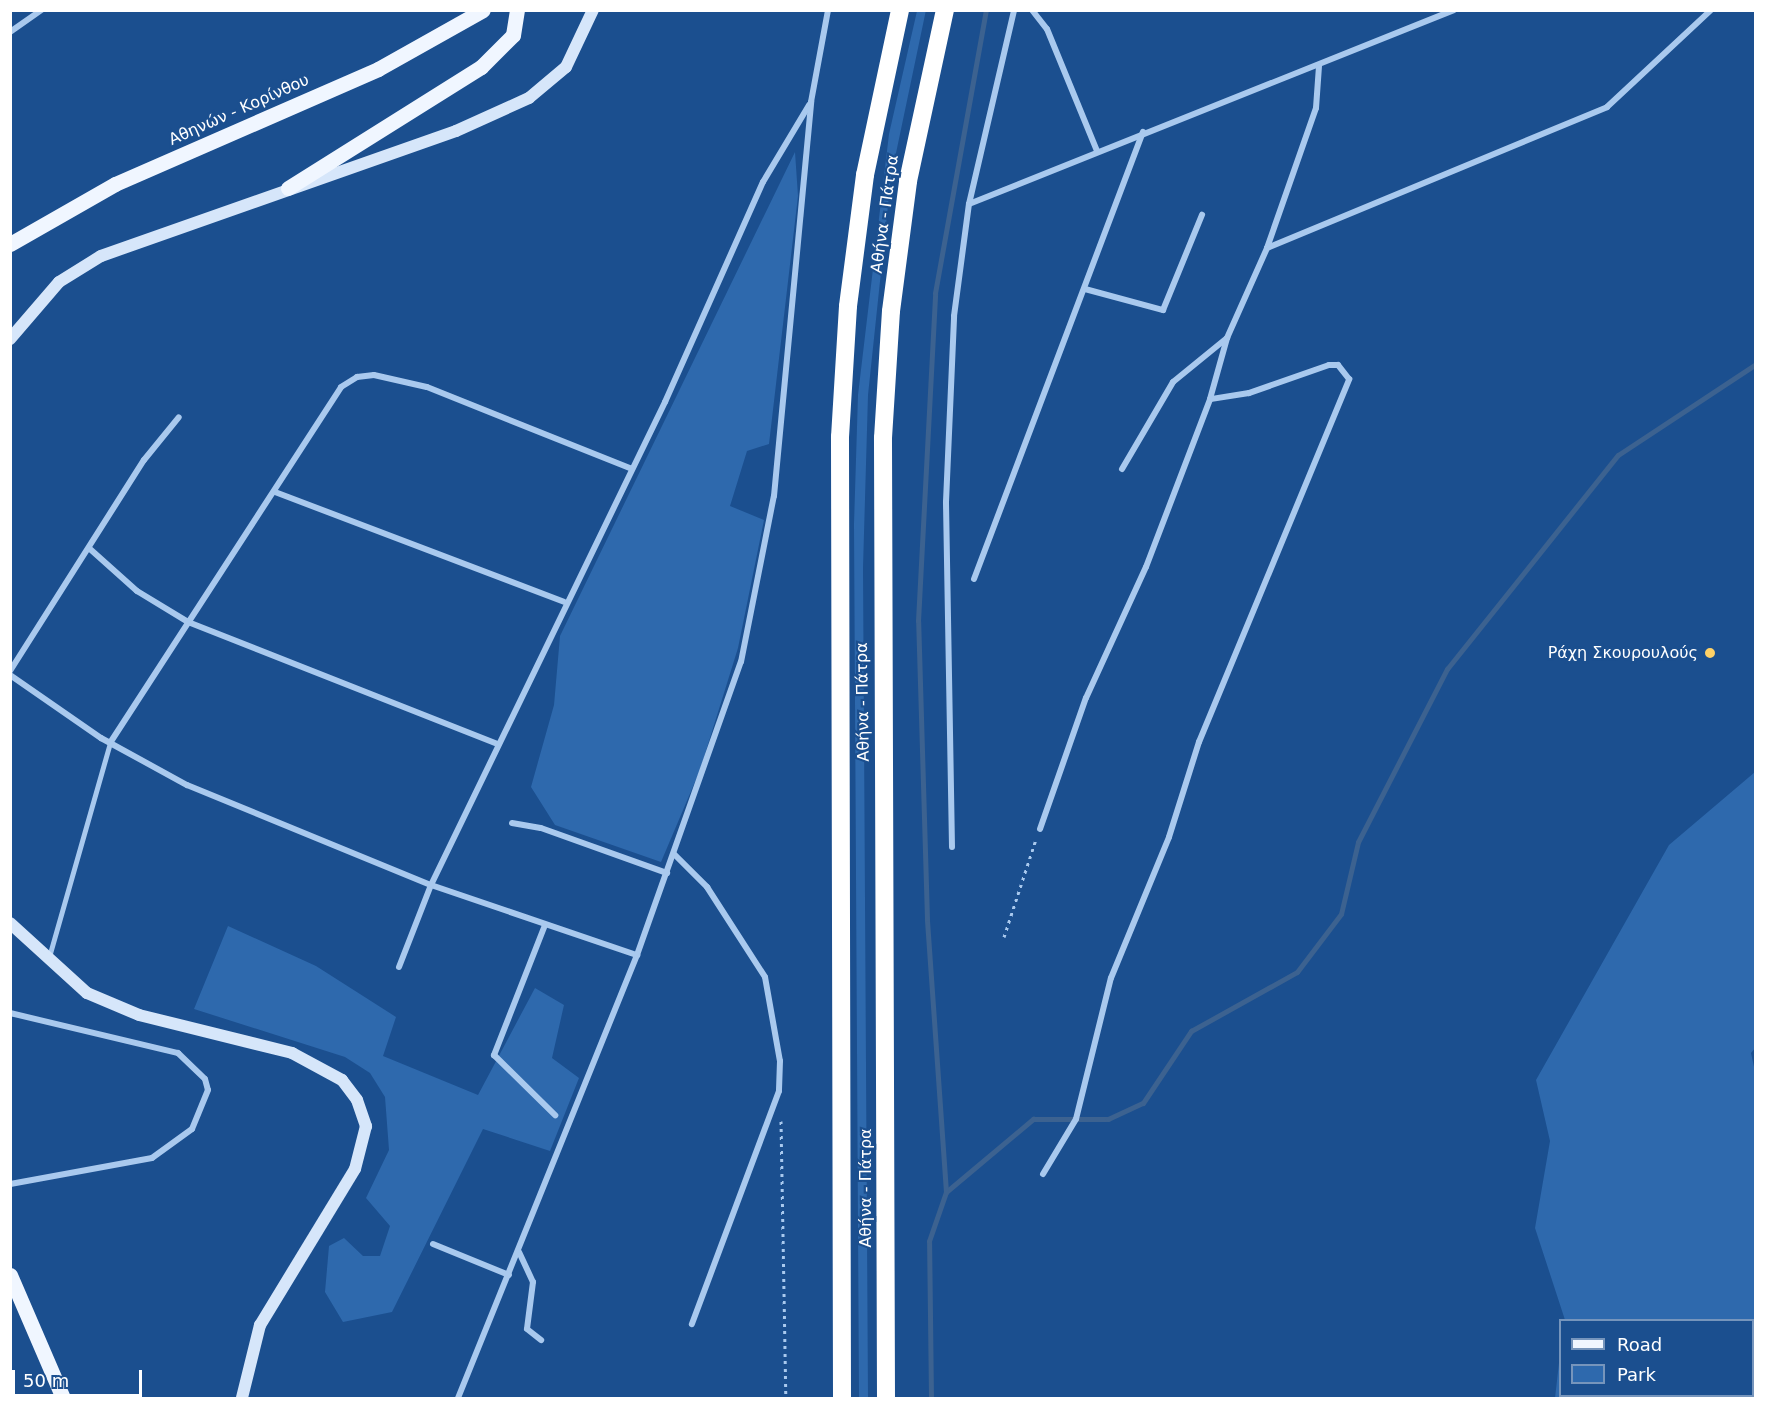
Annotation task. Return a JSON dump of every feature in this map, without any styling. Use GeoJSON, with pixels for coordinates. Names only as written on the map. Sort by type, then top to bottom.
{"type":"FeatureCollection","features":[{"type":"Feature","properties":{"kind":"highway","name":"Αθήνα - Πάτρα"},"geometry":{"type":"LineString","coordinates":[[842,1398],[840,437],[848,306],[865,175],[900,10]]}},
{"type":"Feature","properties":{"kind":"highway","name":"Αθήνα - Πάτρα"},"geometry":{"type":"LineString","coordinates":[[886,1398],[884,428],[908,181],[945,10]]}},
{"type":"Feature","properties":{"kind":"main road","name":"Αθηνών - Κορίνθου"},"geometry":{"type":"LineString","coordinates":[[10,244],[115,184],[378,69],[483,10]]}},
{"type":"Feature","properties":{"kind":"main road"},"geometry":{"type":"LineString","coordinates":[[288,188],[481,67],[513,35],[517,10]]}},
{"type":"Feature","properties":{"kind":"main road"},"geometry":{"type":"LineString","coordinates":[[10,1275],[63,1398]]}},
{"type":"Feature","properties":{"kind":"street"},"geometry":{"type":"LineString","coordinates":[[10,33],[42,10]]}},
{"type":"Feature","properties":{"kind":"street"},"geometry":{"type":"LineString","coordinates":[[10,339],[59,282],[101,256],[288,188],[456,131],[529,98],[566,67],[592,10]]}},
{"type":"Feature","properties":{"kind":"street"},"geometry":{"type":"LineString","coordinates":[[458,1398],[519,1252],[637,955],[741,662],[774,496],[811,102],[828,10]]}},
{"type":"Feature","properties":{"kind":"street"},"geometry":{"type":"LineString","coordinates":[[952,847],[946,663],[948,413],[969,204],[1014,10]]}},
{"type":"Feature","properties":{"kind":"street"},"geometry":{"type":"LineString","coordinates":[[1044,10],[1034,12],[1097,151]]}},
{"type":"Feature","properties":{"kind":"street"},"geometry":{"type":"LineString","coordinates":[[969,204],[1143,132],[1318,66],[1454,10]]}},
{"type":"Feature","properties":{"kind":"street"},"geometry":{"type":"LineString","coordinates":[[1267,248],[1607,107],[1711,10]]}},
{"type":"Feature","properties":{"kind":"street"},"geometry":{"type":"LineString","coordinates":[[1040,829],[1086,698],[1146,567],[1210,399],[1227,338],[1267,248],[1316,108],[1318,66]]}},
{"type":"Feature","properties":{"kind":"street"},"geometry":{"type":"LineString","coordinates":[[399,967],[430,885],[630,468],[763,182],[811,102]]}},
{"type":"Feature","properties":{"kind":"street"},"geometry":{"type":"LineString","coordinates":[[974,579],[1143,132]]}},
{"type":"Feature","properties":{"kind":"street"},"geometry":{"type":"LineString","coordinates":[[1085,289],[1163,310],[1202,214]]}},
{"type":"Feature","properties":{"kind":"street"},"geometry":{"type":"LineString","coordinates":[[1122,469],[1173,382],[1227,338]]}},
{"type":"Feature","properties":{"kind":"street"},"geometry":{"type":"LineString","coordinates":[[1043,1174],[1076,1119],[1111,978],[1169,837],[1199,742],[1349,379],[1338,365],[1329,365],[1249,393],[1210,399]]}},
{"type":"Feature","properties":{"kind":"street"},"geometry":{"type":"LineString","coordinates":[[110,743],[341,387],[374,375],[427,387],[630,468]]}},
{"type":"Feature","properties":{"kind":"street"},"geometry":{"type":"LineString","coordinates":[[179,417],[144,460],[10,673],[110,743],[187,785],[430,885],[637,955]]}},
{"type":"Feature","properties":{"kind":"street"},"geometry":{"type":"LineString","coordinates":[[274,492],[564,602]]}},
{"type":"Feature","properties":{"kind":"street"},"geometry":{"type":"LineString","coordinates":[[90,549],[137,591],[188,622],[497,744]]}},
{"type":"Feature","properties":{"kind":"street"},"geometry":{"type":"LineString","coordinates":[[512,823],[541,828],[667,873]]}},
{"type":"Feature","properties":{"kind":"street"},"geometry":{"type":"LineString","coordinates":[[674,854],[708,887],[765,976],[775,1015],[779,1091],[692,1324]]}},
{"type":"Feature","properties":{"kind":"street"},"geometry":{"type":"LineString","coordinates":[[10,923],[48,960],[87,993],[113,1006],[292,1053],[342,1080],[357,1100],[366,1126],[355,1169],[260,1325],[242,1398]]}},
{"type":"Feature","properties":{"kind":"street"},"geometry":{"type":"LineString","coordinates":[[545,925],[494,1054],[555,1115]]}},
{"type":"Feature","properties":{"kind":"street"},"geometry":{"type":"LineString","coordinates":[[10,1012],[178,1053],[205,1079],[208,1090],[192,1129],[152,1158],[10,1184]]}},
{"type":"Feature","properties":{"kind":"street"},"geometry":{"type":"LineString","coordinates":[[433,1244],[509,1275]]}},
{"type":"Feature","properties":{"kind":"street"},"geometry":{"type":"LineString","coordinates":[[519,1252],[533,1282],[527,1329],[541,1340]]}},
{"type":"Feature","properties":{"kind":"lane"},"geometry":{"type":"LineString","coordinates":[[48,960],[110,743]]}},
{"type":"Feature","properties":{"kind":"path"},"geometry":{"type":"LineString","coordinates":[[1004,937],[1040,829]]}},
{"type":"Feature","properties":{"kind":"path"},"geometry":{"type":"LineString","coordinates":[[779,1091],[786,1398]]}},
{"type":"Feature","properties":{"kind":"green space"},"geometry":{"type":"Polygon","coordinates":[[[926,10],[891,177],[868,395],[863,568],[868,1398],[859,1398],[854,524],[858,395],[889,134],[917,11],[926,10]]]}},
{"type":"Feature","properties":{"kind":"green space"},"geometry":{"type":"Polygon","coordinates":[[[795,152],[798,196],[769,444],[747,451],[730,506],[764,520],[738,648],[700,770],[661,862],[555,825],[531,787],[554,705],[560,636],[795,152]]]}},
{"type":"Feature","properties":{"kind":"green space"},"geometry":{"type":"Polygon","coordinates":[[[1755,772],[1756,1047],[1751,1053],[1756,1076],[1755,1398],[1555,1398],[1559,1363],[1559,1397],[1754,1397],[1754,1319],[1565,1319],[1535,1228],[1550,1141],[1536,1080],[1669,845],[1755,772]]]}},
{"type":"Feature","properties":{"kind":"green space"},"geometry":{"type":"Polygon","coordinates":[[[228,926],[316,966],[396,1017],[383,1056],[478,1095],[535,988],[564,1005],[552,1058],[579,1078],[550,1151],[483,1129],[392,1312],[343,1322],[325,1292],[329,1246],[344,1238],[363,1256],[380,1256],[390,1226],[366,1198],[389,1150],[385,1097],[370,1073],[345,1057],[194,1009],[228,926]]]}},
{"type":"Feature","properties":{"kind":"waterway"},"geometry":{"type":"LineString","coordinates":[[931,1398],[929,1241],[946,1192],[927,919],[918,621],[935,293],[986,10]]}},
{"type":"Feature","properties":{"kind":"waterway"},"geometry":{"type":"LineString","coordinates":[[946,1192],[1033,1119],[1108,1119],[1143,1103],[1191,1031],[1297,972],[1341,914],[1358,842],[1447,669],[1618,455],[1756,364]]}},
{"type":"Feature","properties":{"kind":"place","name":"Ράχη Σκουρουλούς"},"geometry":{"type":"Point","coordinates":[1710,653]}}]}
